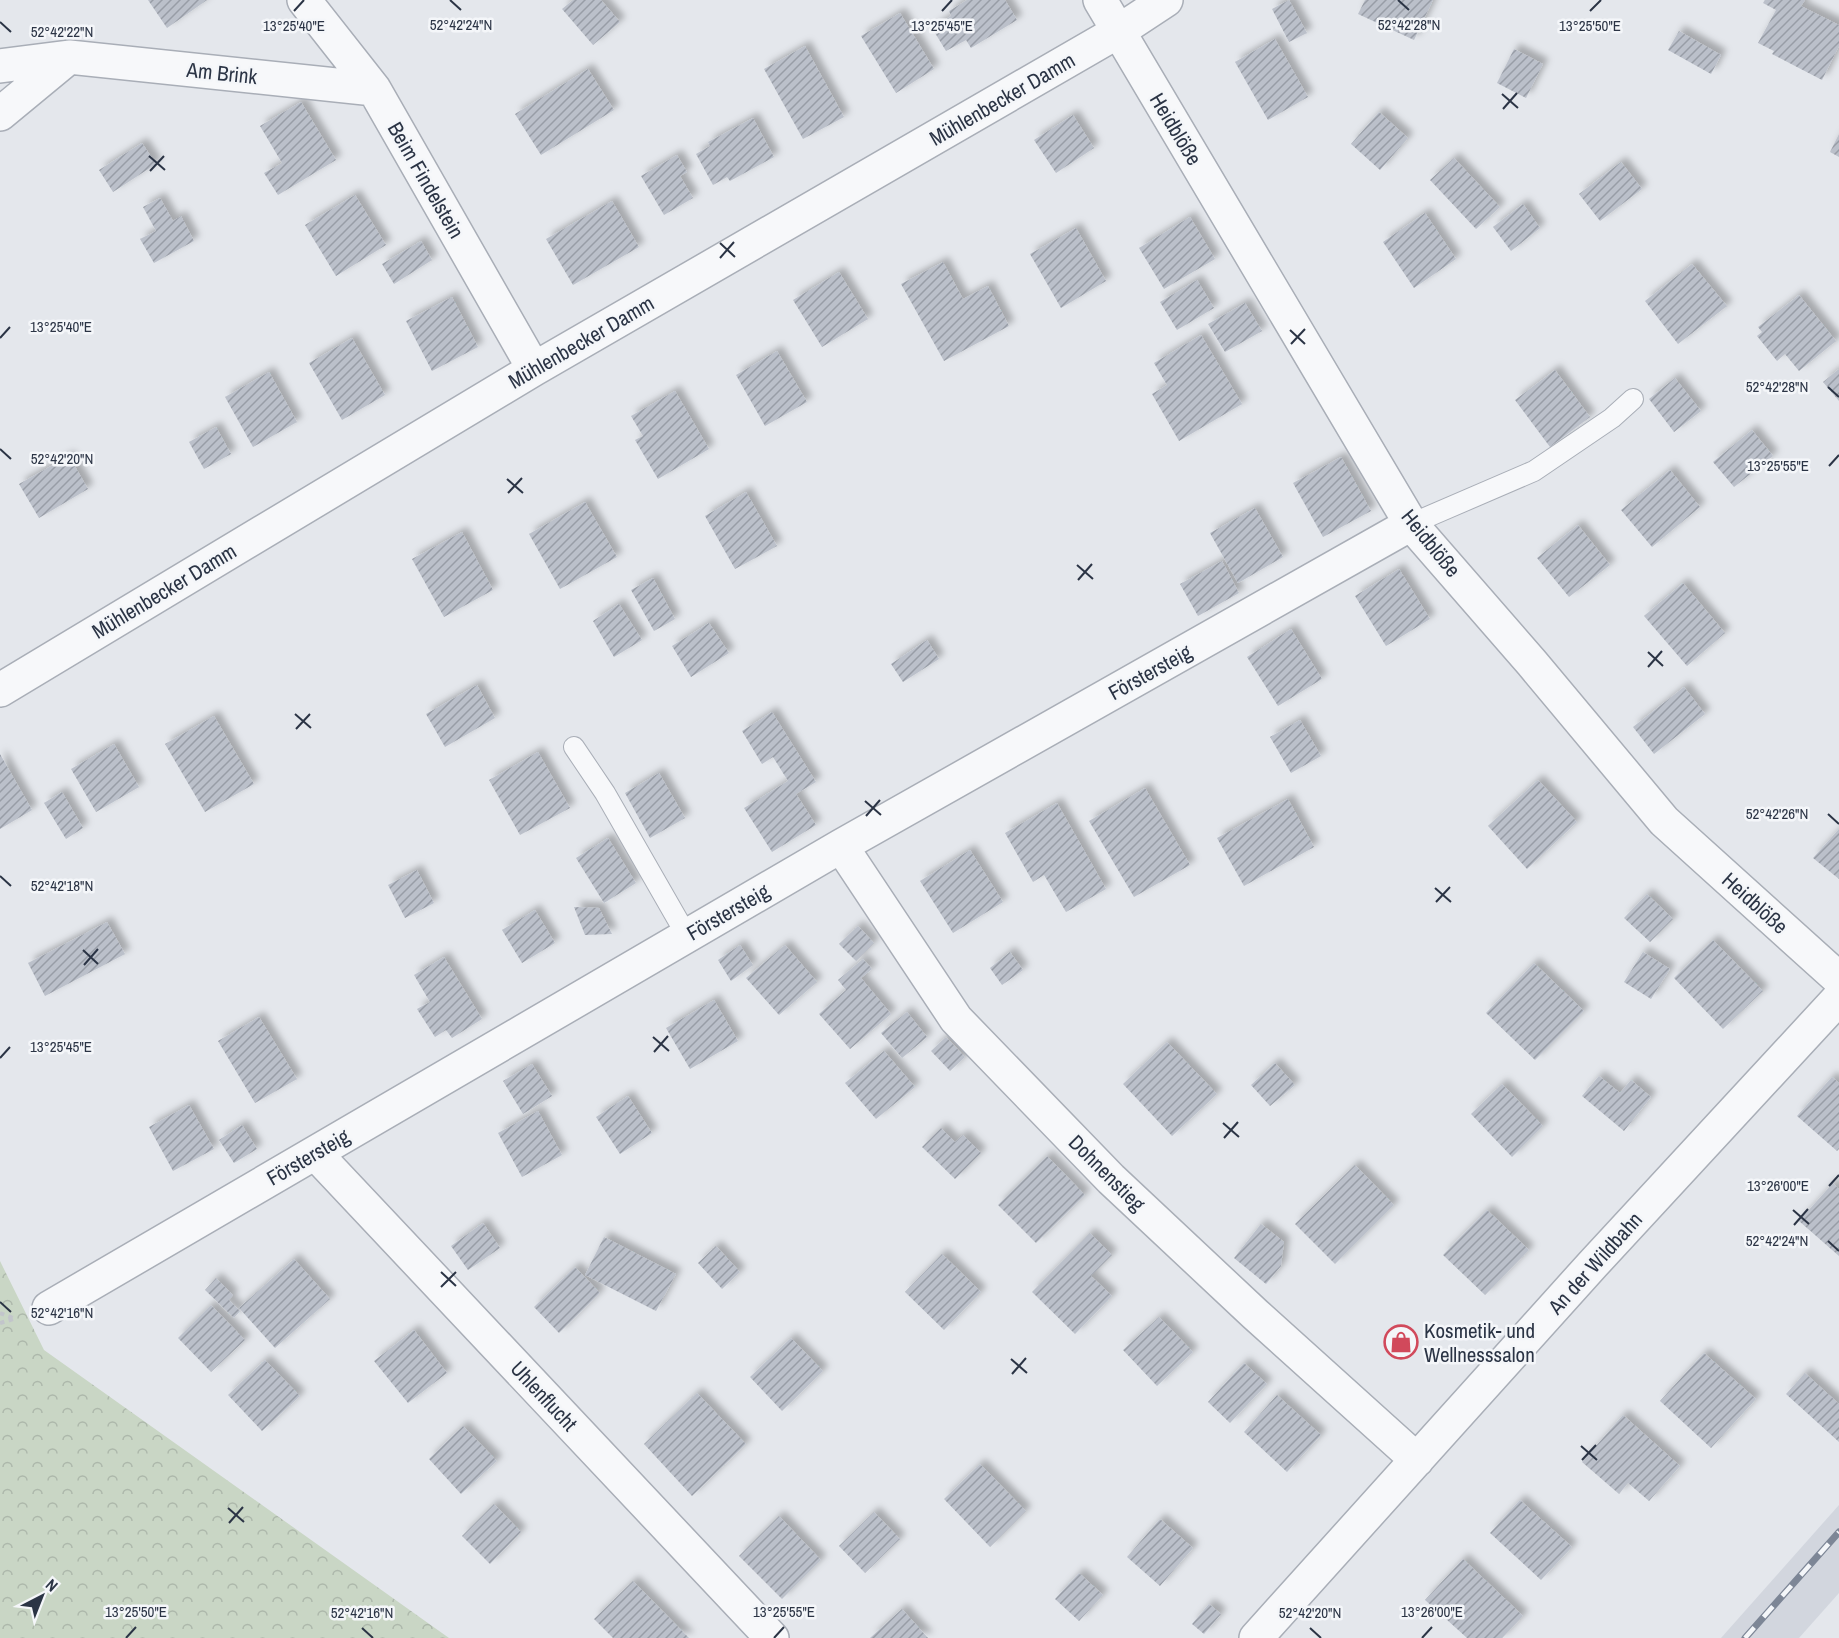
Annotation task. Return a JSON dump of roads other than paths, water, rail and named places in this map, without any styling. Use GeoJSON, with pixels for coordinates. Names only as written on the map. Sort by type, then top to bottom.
{"type":"FeatureCollection","features":[{"type":"Feature","properties":{"kind":"street","name":"Beim Findelstein"},"geometry":{"type":"LineString","coordinates":[[304,0],[374,89],[534,369]]}},
{"type":"Feature","properties":{"kind":"street","name":"Heidblöße"},"geometry":{"type":"LineString","coordinates":[[1100,0],[1412,524],[1664,821],[1839,979]]}},
{"type":"Feature","properties":{"kind":"street","name":"Mühlenbecker Damm"},"geometry":{"type":"LineString","coordinates":[[0,690],[534,369],[1119,31],[1166,0]]}},
{"type":"Feature","properties":{"kind":"street","name":"Am Brink"},"geometry":{"type":"LineString","coordinates":[[0,66],[69,57],[374,89]]}},
{"type":"Feature","properties":{"kind":"street"},"geometry":{"type":"LineString","coordinates":[[0,114],[69,57]]}},
{"type":"Feature","properties":{"kind":"street","name":"Förstersteig"},"geometry":{"type":"LineString","coordinates":[[49,1308],[841,846],[1412,524]]}},
{"type":"Feature","properties":{"kind":"street","name":"Dohnenstieg"},"geometry":{"type":"LineString","coordinates":[[841,846],[957,1019],[1111,1179],[1255,1314],[1417,1460]]}},
{"type":"Feature","properties":{"kind":"street","name":"An der Wildbahn"},"geometry":{"type":"LineString","coordinates":[[1256,1638],[1593,1264],[1839,998]]}},
{"type":"Feature","properties":{"kind":"street","name":"Uhlenflucht"},"geometry":{"type":"LineString","coordinates":[[315,1153],[772,1638]]}},
{"type":"Feature","properties":{"kind":"lane"},"geometry":{"type":"LineString","coordinates":[[1412,524],[1534,471],[1612,417],[1633,399]]}},
{"type":"Feature","properties":{"kind":"lane"},"geometry":{"type":"LineString","coordinates":[[574,747],[605,793],[687,936]]}},
{"type":"Feature","properties":{"kind":"railway"},"geometry":{"type":"LineString","coordinates":[[1745,1638],[1839,1532]]}},
{"type":"Feature","properties":{"kind":"place","name":"Kosmetik- und Wellnesssalon"},"geometry":{"type":"Point","coordinates":[1401,1342]}}]}
